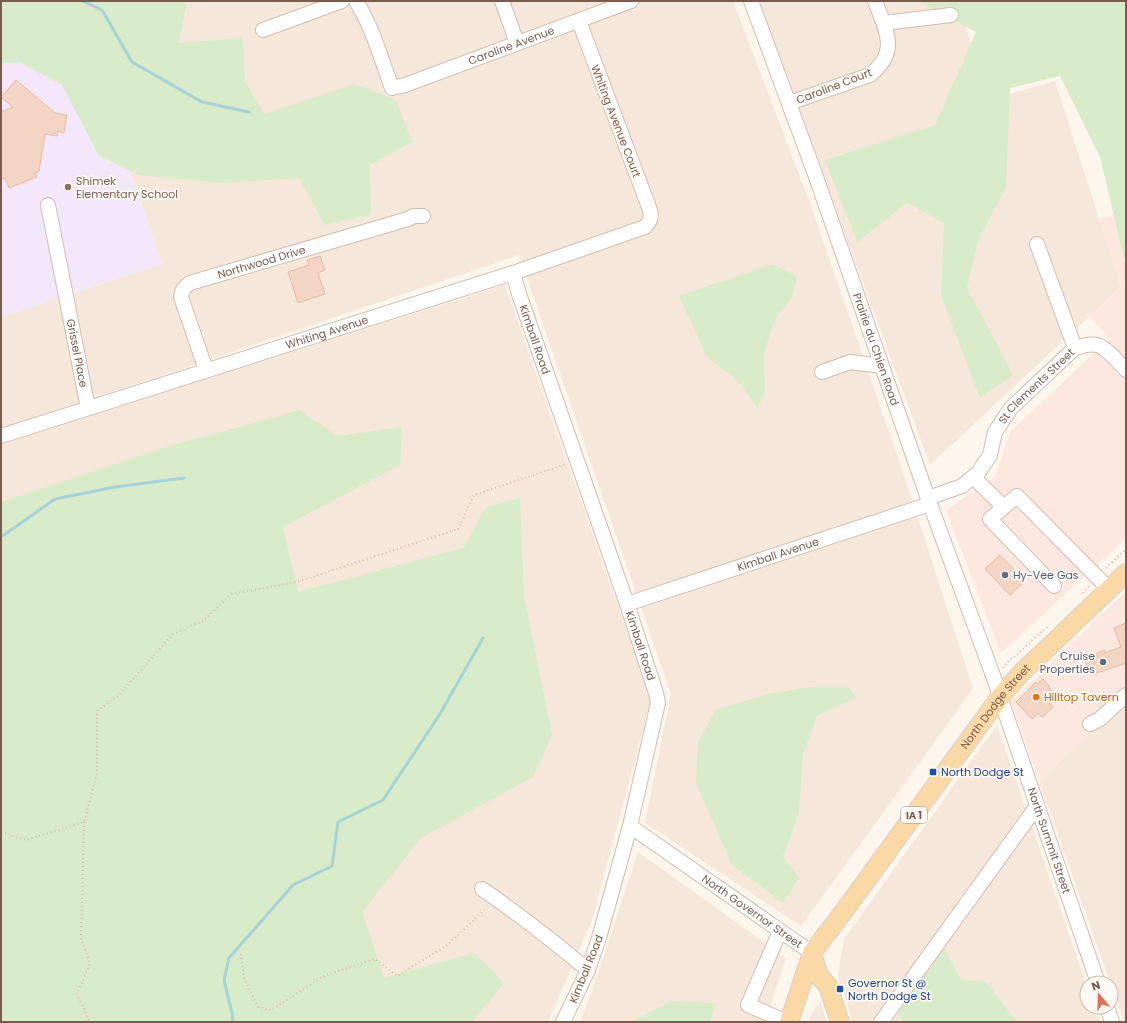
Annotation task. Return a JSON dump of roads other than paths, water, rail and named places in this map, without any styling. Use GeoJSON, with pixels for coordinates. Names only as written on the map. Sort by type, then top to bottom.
{"type":"FeatureCollection","features":[{"type":"Feature","properties":{"kind":"main road","name":"North Dodge Street"},"geometry":{"type":"LineString","coordinates":[[788,1022],[812,953],[1000,698],[1022,672],[1126,573]]}},
{"type":"Feature","properties":{"kind":"main road"},"geometry":{"type":"LineString","coordinates":[[797,996],[811,986],[821,984],[828,986],[826,963],[827,933]]}},
{"type":"Feature","properties":{"kind":"main road","name":"North Governor Street"},"geometry":{"type":"LineString","coordinates":[[812,953],[819,976],[828,986],[840,1022]]}},
{"type":"Feature","properties":{"kind":"street"},"geometry":{"type":"LineString","coordinates":[[263,30],[342,1]]}},
{"type":"Feature","properties":{"kind":"street","name":"Caroline Avenue"},"geometry":{"type":"LineString","coordinates":[[356,1],[371,29],[392,88],[405,85],[631,1]]}},
{"type":"Feature","properties":{"kind":"street"},"geometry":{"type":"LineString","coordinates":[[502,1],[517,43]]}},
{"type":"Feature","properties":{"kind":"street","name":"Prairie du Chien Road"},"geometry":{"type":"LineString","coordinates":[[750,1],[815,174],[929,501],[1000,698]]}},
{"type":"Feature","properties":{"kind":"street","name":"Caroline Court"},"geometry":{"type":"LineString","coordinates":[[789,103],[870,75],[885,60],[889,40],[875,1]]}},
{"type":"Feature","properties":{"kind":"street"},"geometry":{"type":"LineString","coordinates":[[884,23],[951,15]]}},
{"type":"Feature","properties":{"kind":"street","name":"Whiting Avenue Court"},"geometry":{"type":"LineString","coordinates":[[579,21],[650,210],[650,221]]}},
{"type":"Feature","properties":{"kind":"street","name":"Grissel Place"},"geometry":{"type":"LineString","coordinates":[[48,205],[88,408]]}},
{"type":"Feature","properties":{"kind":"street","name":"Northwood Drive"},"geometry":{"type":"LineString","coordinates":[[206,370],[181,297],[185,286],[190,283],[414,216],[423,216]]}},
{"type":"Feature","properties":{"kind":"street","name":"Whiting Avenue"},"geometry":{"type":"LineString","coordinates":[[1,436],[513,273],[645,227],[650,221]]}},
{"type":"Feature","properties":{"kind":"street","name":"St Clements Street"},"geometry":{"type":"LineString","coordinates":[[929,501],[962,486],[978,473],[990,455],[995,432],[1011,408],[1075,348],[1037,244]]}},
{"type":"Feature","properties":{"kind":"street","name":"Kimball Road"},"geometry":{"type":"LineString","coordinates":[[513,273],[627,604],[658,703],[630,826],[600,938],[588,970],[563,1022]]}},
{"type":"Feature","properties":{"kind":"street"},"geometry":{"type":"LineString","coordinates":[[1075,348],[1086,345],[1098,345],[1106,350],[1126,370]]}},
{"type":"Feature","properties":{"kind":"street"},"geometry":{"type":"LineString","coordinates":[[822,372],[850,362],[882,366]]}},
{"type":"Feature","properties":{"kind":"street"},"geometry":{"type":"LineString","coordinates":[[973,477],[1004,507]]}},
{"type":"Feature","properties":{"kind":"street"},"geometry":{"type":"LineString","coordinates":[[1054,586],[990,519],[1017,496],[1109,589]]}},
{"type":"Feature","properties":{"kind":"street","name":"Kimball Avenue"},"geometry":{"type":"LineString","coordinates":[[627,604],[929,501]]}},
{"type":"Feature","properties":{"kind":"street"},"geometry":{"type":"LineString","coordinates":[[1090,724],[1100,719],[1126,695]]}},
{"type":"Feature","properties":{"kind":"street","name":"North Summit Street"},"geometry":{"type":"LineString","coordinates":[[1000,698],[1095,975]]}},
{"type":"Feature","properties":{"kind":"street"},"geometry":{"type":"LineString","coordinates":[[881,1022],[1037,806]]}},
{"type":"Feature","properties":{"kind":"street","name":"North Governor Street"},"geometry":{"type":"LineString","coordinates":[[630,826],[812,953]]}},
{"type":"Feature","properties":{"kind":"street"},"geometry":{"type":"LineString","coordinates":[[482,889],[545,934],[588,970]]}},
{"type":"Feature","properties":{"kind":"street"},"geometry":{"type":"LineString","coordinates":[[780,931],[748,1005],[788,1022]]}},
{"type":"Feature","properties":{"kind":"waterway"},"geometry":{"type":"LineString","coordinates":[[83,1],[102,10],[132,62],[202,102],[249,112]]}},
{"type":"Feature","properties":{"kind":"waterway"},"geometry":{"type":"LineString","coordinates":[[1,537],[55,499],[115,487],[184,478]]}},
{"type":"Feature","properties":{"kind":"waterway"},"geometry":{"type":"LineString","coordinates":[[233,1022],[224,980],[229,958],[293,885],[332,866],[338,822],[383,800],[440,714],[483,638]]}},
{"type":"Feature","properties":{"kind":"place","name":"Shimek Elementary School"},"geometry":{"type":"Point","coordinates":[68,187]}},
{"type":"Feature","properties":{"kind":"place","name":"Hy-Vee Gas"},"geometry":{"type":"Point","coordinates":[1005,575]}},
{"type":"Feature","properties":{"kind":"place","name":"Cruise Properties"},"geometry":{"type":"Point","coordinates":[1103,662]}},
{"type":"Feature","properties":{"kind":"place","name":"Hilltop Tavern"},"geometry":{"type":"Point","coordinates":[1036,697]}},
{"type":"Feature","properties":{"kind":"place","name":"North Dodge St"},"geometry":{"type":"Point","coordinates":[933,772]}},
{"type":"Feature","properties":{"kind":"place","name":"Governor St @ North Dodge St"},"geometry":{"type":"Point","coordinates":[840,989]}}]}
